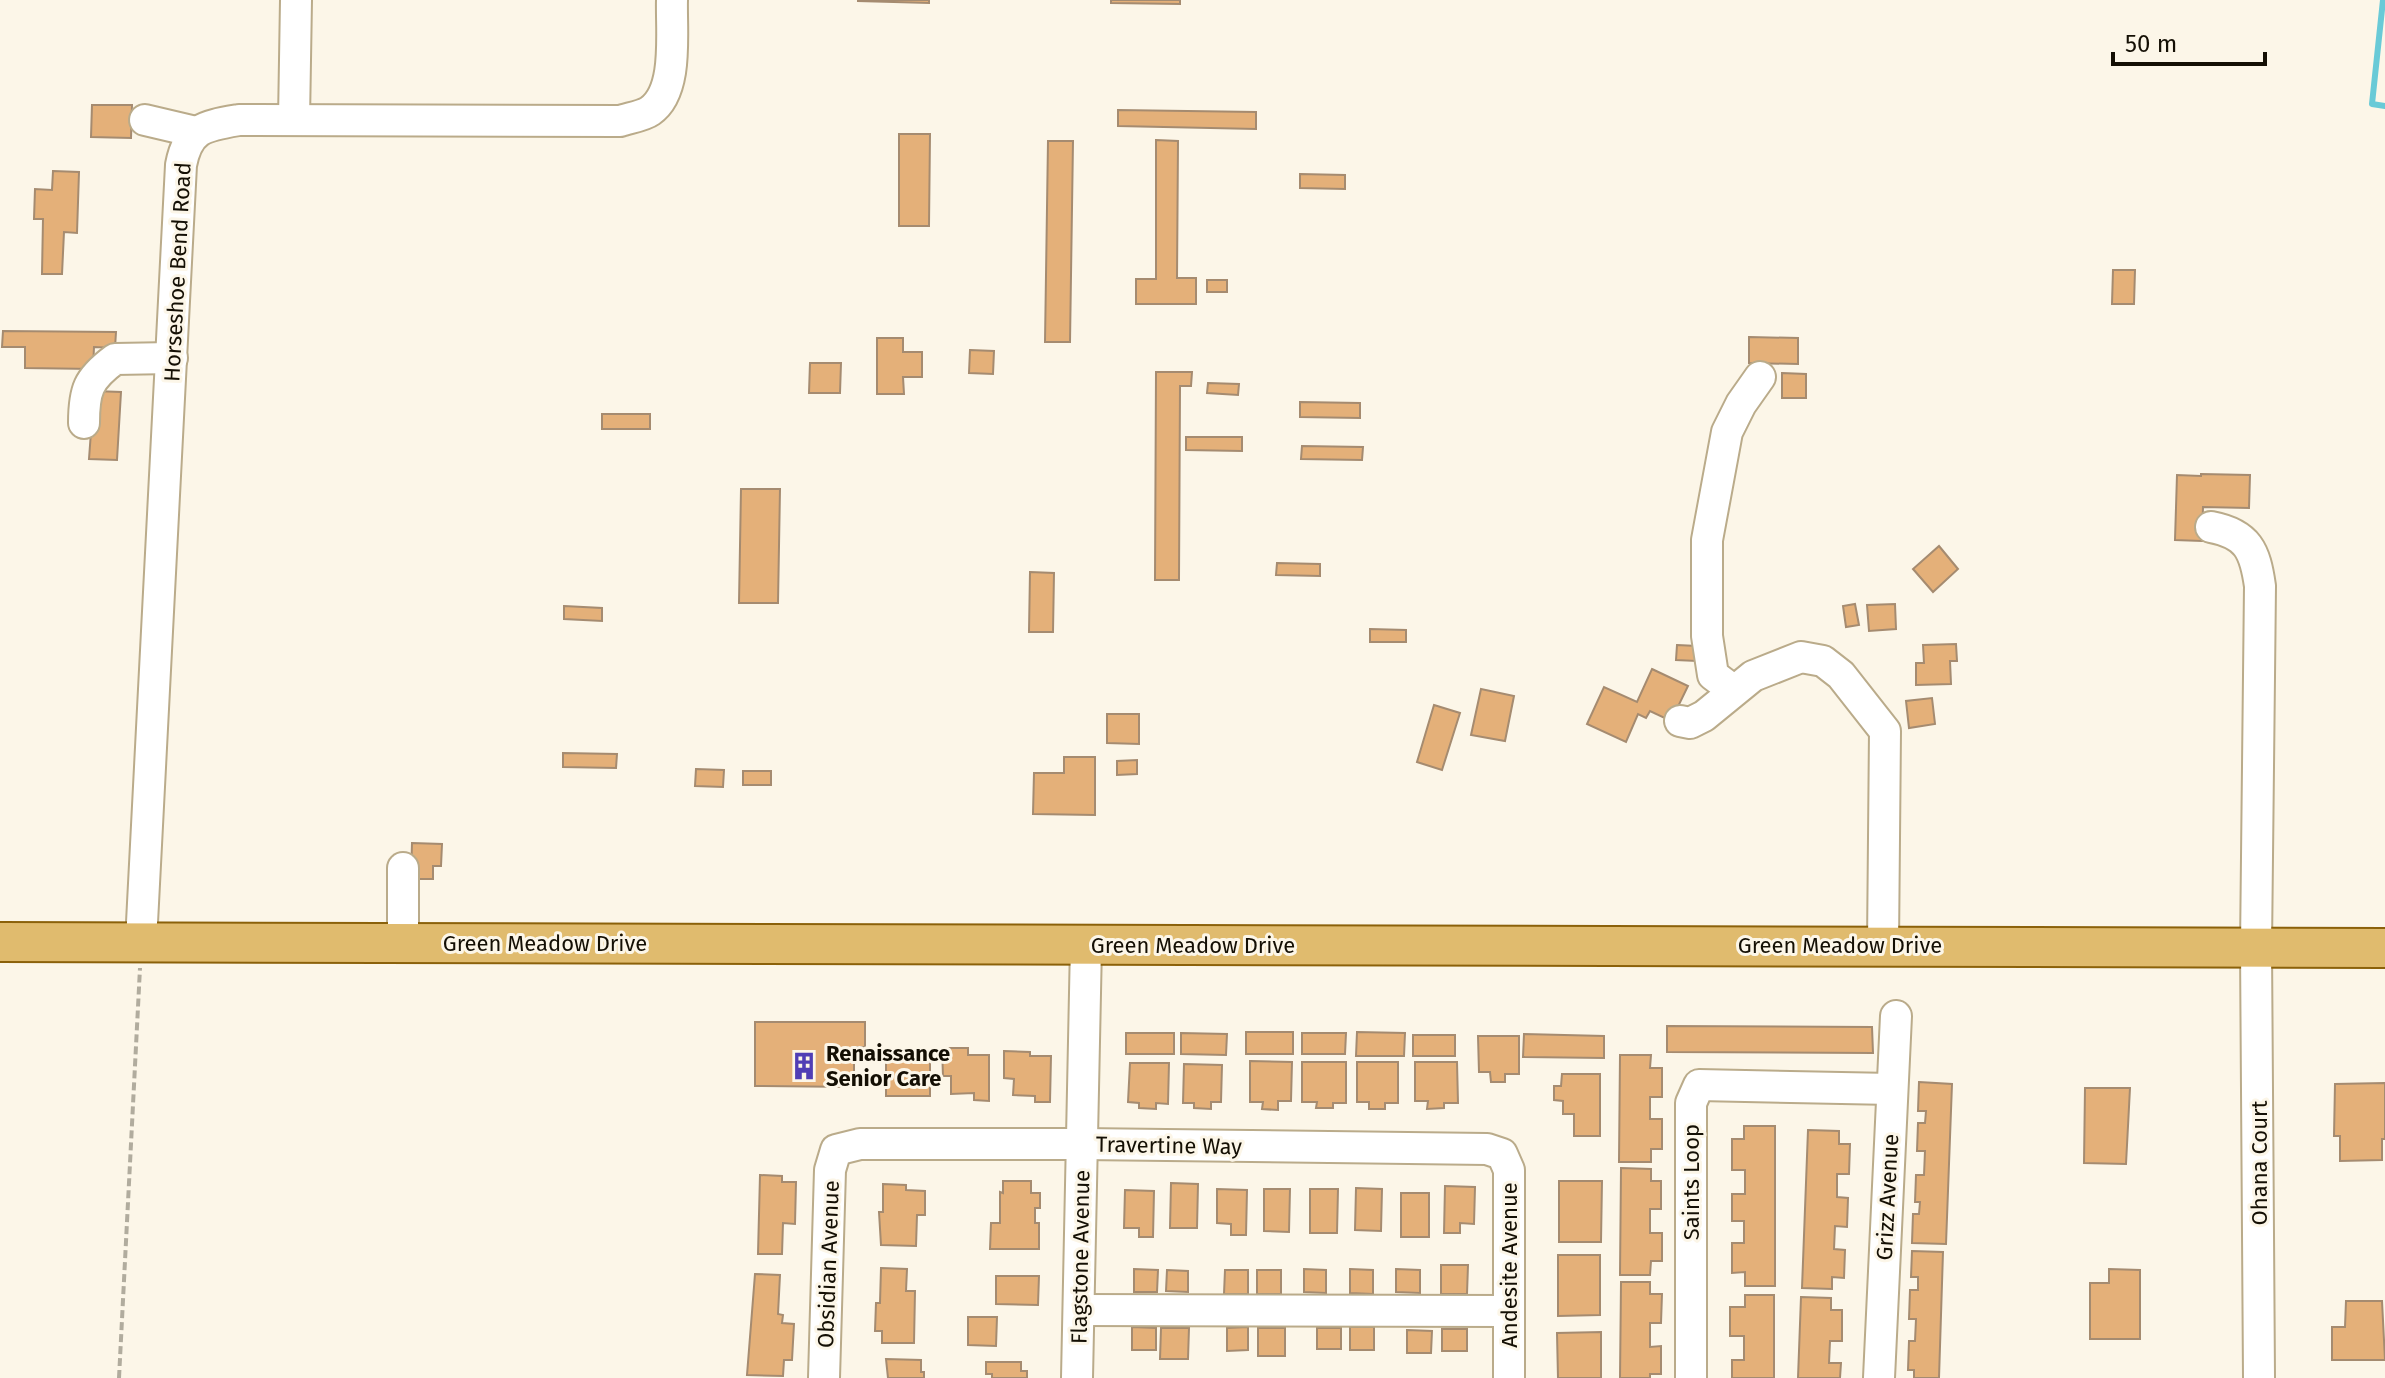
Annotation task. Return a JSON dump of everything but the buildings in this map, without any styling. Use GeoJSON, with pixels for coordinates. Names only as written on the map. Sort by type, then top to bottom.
{"type":"FeatureCollection","features":[{"type":"Feature","properties":{"kind":"main road","name":"Green Meadow Drive"},"geometry":{"type":"LineString","coordinates":[[0,942],[2385,948]]}},
{"type":"Feature","properties":{"kind":"street"},"geometry":{"type":"LineString","coordinates":[[294,120],[296,0]]}},
{"type":"Feature","properties":{"kind":"street","name":"Horseshoe Bend Road"},"geometry":{"type":"LineString","coordinates":[[141,942],[181,165],[185,147],[196,132],[214,124],[239,120],[620,121],[650,111],[666,91],[672,70],[672,0]]}},
{"type":"Feature","properties":{"kind":"street"},"geometry":{"type":"LineString","coordinates":[[145,120],[196,132]]}},
{"type":"Feature","properties":{"kind":"street"},"geometry":{"type":"LineString","coordinates":[[84,423],[84,404],[90,380],[115,359],[172,358]]}},
{"type":"Feature","properties":{"kind":"street"},"geometry":{"type":"LineString","coordinates":[[1733,690],[1713,675],[1707,636],[1707,540],[1727,432],[1741,404],[1760,377]]}},
{"type":"Feature","properties":{"kind":"street","name":"Ohana Court"},"geometry":{"type":"LineString","coordinates":[[2211,527],[2230,530],[2252,550],[2260,586],[2256,947],[2259,1378]]}},
{"type":"Feature","properties":{"kind":"street"},"geometry":{"type":"LineString","coordinates":[[1680,721],[1690,723],[1704,716],[1753,676],[1801,657],[1823,661],[1841,675],[1885,731],[1883,945]]}},
{"type":"Feature","properties":{"kind":"street"},"geometry":{"type":"LineString","coordinates":[[403,868],[403,942]]}},
{"type":"Feature","properties":{"kind":"street","name":"Flagstone Avenue"},"geometry":{"type":"LineString","coordinates":[[1077,1378],[1086,945]]}},
{"type":"Feature","properties":{"kind":"street","name":"Grizz Avenue"},"geometry":{"type":"LineString","coordinates":[[1879,1378],[1896,1016]]}},
{"type":"Feature","properties":{"kind":"street","name":"Saints Loop"},"geometry":{"type":"LineString","coordinates":[[1691,1378],[1691,1103],[1699,1085],[1892,1089]]}},
{"type":"Feature","properties":{"kind":"street","name":"Travertine Way"},"geometry":{"type":"LineString","coordinates":[[836,1150],[860,1144],[1082,1144],[1487,1149],[1502,1154]]}},
{"type":"Feature","properties":{"kind":"street","name":"Obsidian Avenue"},"geometry":{"type":"LineString","coordinates":[[824,1378],[830,1170],[836,1150]]}},
{"type":"Feature","properties":{"kind":"street","name":"Andesite Avenue"},"geometry":{"type":"LineString","coordinates":[[1502,1154],[1509,1170],[1509,1378]]}},
{"type":"Feature","properties":{"kind":"street"},"geometry":{"type":"LineString","coordinates":[[1079,1310],[1509,1311]]}},
{"type":"Feature","properties":{"kind":"path"},"geometry":{"type":"LineString","coordinates":[[119,1378],[141,942]]}},
{"type":"Feature","properties":{"kind":"waterway"},"geometry":{"type":"LineString","coordinates":[[2383,0],[2372,104],[2385,106]]}},
{"type":"Feature","properties":{"kind":"place","name":"Renaissance Senior Care"},"geometry":{"type":"Point","coordinates":[804,1066]}}]}
